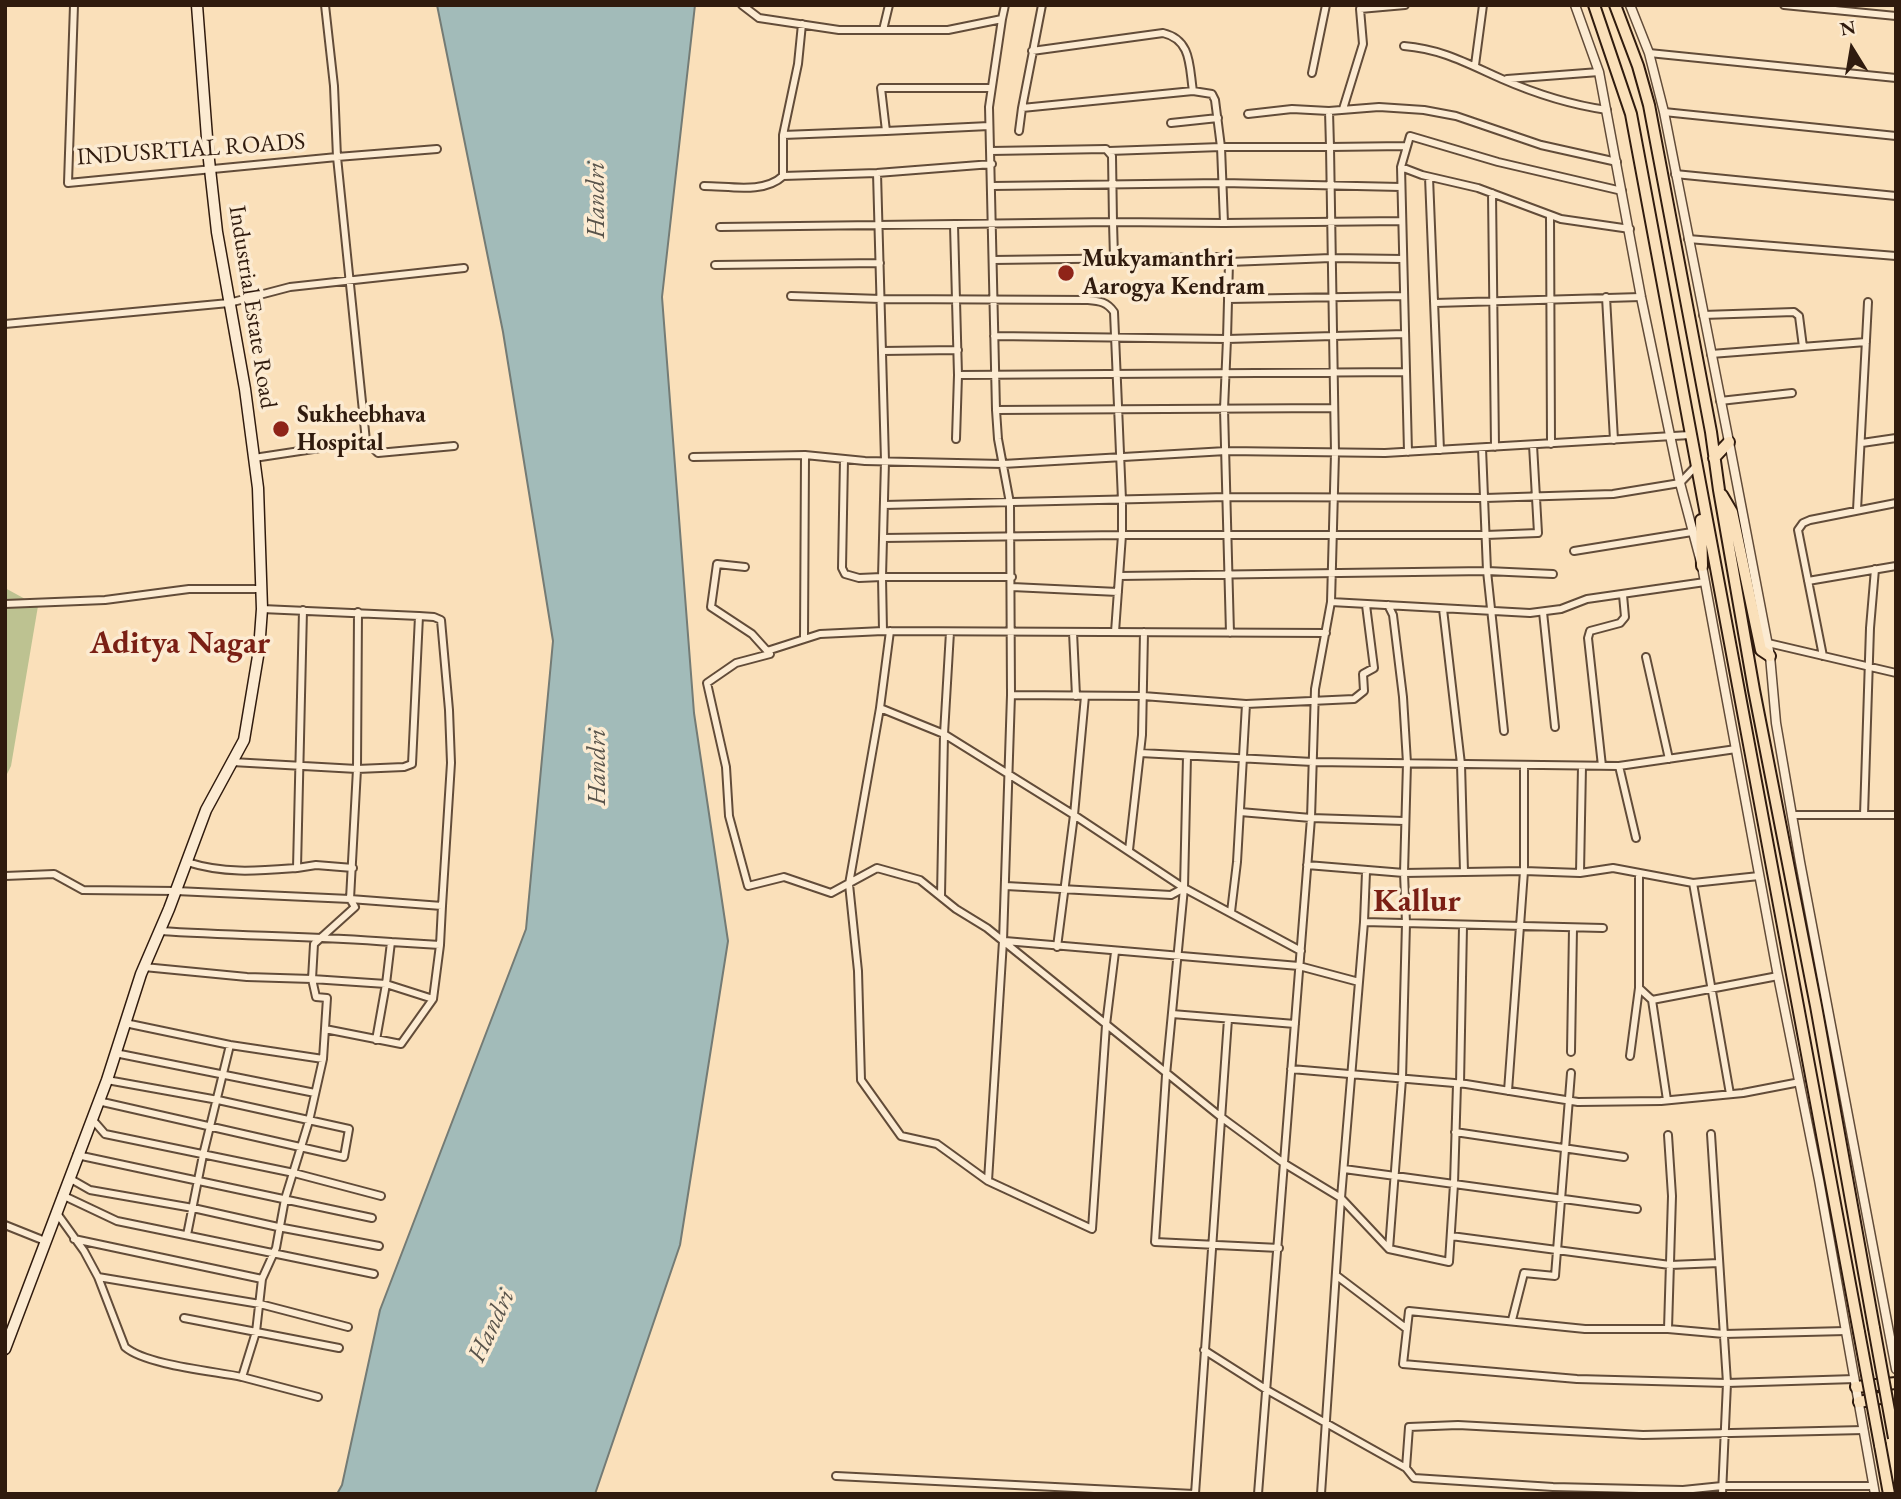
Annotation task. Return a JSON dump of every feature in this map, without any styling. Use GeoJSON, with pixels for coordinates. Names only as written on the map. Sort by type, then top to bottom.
{"type":"FeatureCollection","features":[{"type":"Feature","properties":{"kind":"highway"},"geometry":{"type":"LineString","coordinates":[[1594,5],[1631,114],[1889,1494]]}},
{"type":"Feature","properties":{"kind":"highway"},"geometry":{"type":"LineString","coordinates":[[1615,5],[1638,66],[1649,105],[1712,432],[1719,490],[1754,691],[1816,1006],[1895,1442]]}},
{"type":"Feature","properties":{"kind":"highway"},"geometry":{"type":"LineString","coordinates":[[1714,458],[1729,442]]}},
{"type":"Feature","properties":{"kind":"highway"},"geometry":{"type":"LineString","coordinates":[[1719,490],[1732,512],[1761,650],[1770,656]]}},
{"type":"Feature","properties":{"kind":"highway"},"geometry":{"type":"LineString","coordinates":[[1701,492],[1702,566]]}},
{"type":"Feature","properties":{"kind":"highway"},"geometry":{"type":"LineString","coordinates":[[1855,1383],[1896,1383]]}},
{"type":"Feature","properties":{"kind":"highway"},"geometry":{"type":"LineString","coordinates":[[1859,1402],[1896,1395]]}},
{"type":"Feature","properties":{"kind":"main road","name":"Industrial Estate Road"},"geometry":{"type":"LineString","coordinates":[[5,1349],[107,1080],[144,967],[206,810],[244,740],[259,650],[262,609],[258,488],[210,168],[197,5]]}},
{"type":"Feature","properties":{"kind":"street","name":"INDUSRTIAL ROADS"},"geometry":{"type":"LineString","coordinates":[[74,5],[68,183],[337,157],[334,86],[325,5]]}},
{"type":"Feature","properties":{"kind":"street"},"geometry":{"type":"LineString","coordinates":[[742,5],[759,18],[839,30],[948,30],[1002,19]]}},
{"type":"Feature","properties":{"kind":"street"},"geometry":{"type":"LineString","coordinates":[[883,30],[890,5]]}},
{"type":"Feature","properties":{"kind":"street"},"geometry":{"type":"LineString","coordinates":[[988,1181],[1006,886],[1012,633],[1010,503],[996,410],[989,126],[990,88],[1005,5]]}},
{"type":"Feature","properties":{"kind":"street"},"geometry":{"type":"LineString","coordinates":[[1020,131],[1042,5]]}},
{"type":"Feature","properties":{"kind":"street"},"geometry":{"type":"LineString","coordinates":[[1312,73],[1326,5]]}},
{"type":"Feature","properties":{"kind":"street"},"geometry":{"type":"LineString","coordinates":[[1343,109],[1363,44],[1360,9],[1405,5]]}},
{"type":"Feature","properties":{"kind":"street"},"geometry":{"type":"LineString","coordinates":[[1475,65],[1483,5]]}},
{"type":"Feature","properties":{"kind":"street"},"geometry":{"type":"LineString","coordinates":[[1204,1350],[1267,1390],[1406,1468],[1414,1478],[1683,1492],[1722,1486],[1875,1490],[1702,566],[1670,437],[1599,72],[1575,5]]}},
{"type":"Feature","properties":{"kind":"street"},"geometry":{"type":"LineString","coordinates":[[1630,5],[1649,53],[1664,112],[1729,442],[1768,643],[1776,723],[1836,1064],[1896,1368]]}},
{"type":"Feature","properties":{"kind":"street"},"geometry":{"type":"LineString","coordinates":[[1784,5],[1896,16]]}},
{"type":"Feature","properties":{"kind":"street"},"geometry":{"type":"LineString","coordinates":[[1882,15],[1883,5]]}},
{"type":"Feature","properties":{"kind":"street"},"geometry":{"type":"LineString","coordinates":[[783,176],[783,135],[798,64],[802,24]]}},
{"type":"Feature","properties":{"kind":"street"},"geometry":{"type":"LineString","coordinates":[[1032,51],[1163,33],[1175,36],[1184,45],[1193,91]]}},
{"type":"Feature","properties":{"kind":"street"},"geometry":{"type":"LineString","coordinates":[[1404,46],[1427,48],[1553,97],[1607,110]]}},
{"type":"Feature","properties":{"kind":"street"},"geometry":{"type":"LineString","coordinates":[[1649,53],[1896,78]]}},
{"type":"Feature","properties":{"kind":"street"},"geometry":{"type":"LineString","coordinates":[[1502,79],[1599,72]]}},
{"type":"Feature","properties":{"kind":"street"},"geometry":{"type":"LineString","coordinates":[[886,131],[881,88],[990,88]]}},
{"type":"Feature","properties":{"kind":"street"},"geometry":{"type":"LineString","coordinates":[[1022,108],[1193,91],[1212,94],[1221,147],[1224,223]]}},
{"type":"Feature","properties":{"kind":"street"},"geometry":{"type":"LineString","coordinates":[[1248,114],[1292,109],[1329,111],[1404,107],[1456,116],[1541,145],[1617,162]]}},
{"type":"Feature","properties":{"kind":"street"},"geometry":{"type":"LineString","coordinates":[[1258,1494],[1311,818],[1315,699],[1331,602],[1335,453],[1329,111]]}},
{"type":"Feature","properties":{"kind":"street"},"geometry":{"type":"LineString","coordinates":[[1664,112],[1896,136]]}},
{"type":"Feature","properties":{"kind":"street"},"geometry":{"type":"LineString","coordinates":[[1171,123],[1218,118]]}},
{"type":"Feature","properties":{"kind":"street"},"geometry":{"type":"LineString","coordinates":[[783,135],[989,126]]}},
{"type":"Feature","properties":{"kind":"street"},"geometry":{"type":"LineString","coordinates":[[1408,452],[1401,167],[1410,136],[1498,162],[1622,191]]}},
{"type":"Feature","properties":{"kind":"street"},"geometry":{"type":"LineString","coordinates":[[991,151],[1406,146]]}},
{"type":"Feature","properties":{"kind":"street"},"geometry":{"type":"LineString","coordinates":[[438,149],[337,157],[366,442],[378,453],[454,446]]}},
{"type":"Feature","properties":{"kind":"street"},"geometry":{"type":"LineString","coordinates":[[1109,151],[1112,156],[1114,258]]}},
{"type":"Feature","properties":{"kind":"street"},"geometry":{"type":"LineString","coordinates":[[704,186],[763,187],[776,183],[783,176],[877,173],[992,164]]}},
{"type":"Feature","properties":{"kind":"street"},"geometry":{"type":"LineString","coordinates":[[1401,167],[1492,193],[1561,219],[1630,229]]}},
{"type":"Feature","properties":{"kind":"street"},"geometry":{"type":"LineString","coordinates":[[877,173],[885,461],[882,578],[887,631],[880,708],[849,884],[858,971],[861,1080],[901,1136],[937,1144],[988,1181],[1092,1229],[1106,1025],[1115,952]]}},
{"type":"Feature","properties":{"kind":"street"},"geometry":{"type":"LineString","coordinates":[[1675,174],[1896,196]]}},
{"type":"Feature","properties":{"kind":"street"},"geometry":{"type":"LineString","coordinates":[[1429,177],[1440,450]]}},
{"type":"Feature","properties":{"kind":"street"},"geometry":{"type":"LineString","coordinates":[[992,186],[1223,183],[1401,187]]}},
{"type":"Feature","properties":{"kind":"street"},"geometry":{"type":"LineString","coordinates":[[1492,193],[1495,447]]}},
{"type":"Feature","properties":{"kind":"street"},"geometry":{"type":"LineString","coordinates":[[1550,215],[1551,443]]}},
{"type":"Feature","properties":{"kind":"street"},"geometry":{"type":"LineString","coordinates":[[720,227],[1402,221]]}},
{"type":"Feature","properties":{"kind":"street"},"geometry":{"type":"LineString","coordinates":[[954,225],[958,350],[956,439]]}},
{"type":"Feature","properties":{"kind":"street"},"geometry":{"type":"LineString","coordinates":[[1688,239],[1896,256]]}},
{"type":"Feature","properties":{"kind":"street"},"geometry":{"type":"LineString","coordinates":[[993,260],[1222,257],[1229,262],[1331,258],[1403,259]]}},
{"type":"Feature","properties":{"kind":"street"},"geometry":{"type":"LineString","coordinates":[[1229,262],[1224,409],[1230,633]]}},
{"type":"Feature","properties":{"kind":"street"},"geometry":{"type":"LineString","coordinates":[[715,265],[880,263]]}},
{"type":"Feature","properties":{"kind":"street"},"geometry":{"type":"LineString","coordinates":[[5,324],[229,303],[290,287],[464,268]]}},
{"type":"Feature","properties":{"kind":"street"},"geometry":{"type":"LineString","coordinates":[[791,296],[1103,301],[1114,313],[1122,500],[1115,632]]}},
{"type":"Feature","properties":{"kind":"street"},"geometry":{"type":"LineString","coordinates":[[1228,299],[1404,296]]}},
{"type":"Feature","properties":{"kind":"street"},"geometry":{"type":"LineString","coordinates":[[1606,297],[1614,440]]}},
{"type":"Feature","properties":{"kind":"street"},"geometry":{"type":"LineString","coordinates":[[1434,303],[1641,297]]}},
{"type":"Feature","properties":{"kind":"street"},"geometry":{"type":"LineString","coordinates":[[1857,510],[1868,302]]}},
{"type":"Feature","properties":{"kind":"street"},"geometry":{"type":"LineString","coordinates":[[1703,315],[1794,312],[1799,316],[1803,347]]}},
{"type":"Feature","properties":{"kind":"street"},"geometry":{"type":"LineString","coordinates":[[995,336],[1227,339],[1405,334]]}},
{"type":"Feature","properties":{"kind":"street"},"geometry":{"type":"LineString","coordinates":[[1711,354],[1866,342]]}},
{"type":"Feature","properties":{"kind":"street"},"geometry":{"type":"LineString","coordinates":[[882,351],[958,350]]}},
{"type":"Feature","properties":{"kind":"street"},"geometry":{"type":"LineString","coordinates":[[958,375],[1406,372]]}},
{"type":"Feature","properties":{"kind":"street"},"geometry":{"type":"LineString","coordinates":[[1720,401],[1792,393]]}},
{"type":"Feature","properties":{"kind":"street"},"geometry":{"type":"LineString","coordinates":[[996,410],[1334,408]]}},
{"type":"Feature","properties":{"kind":"street"},"geometry":{"type":"LineString","coordinates":[[693,457],[805,455],[885,461],[1003,464],[1226,451],[1408,452],[1690,435]]}},
{"type":"Feature","properties":{"kind":"street"},"geometry":{"type":"LineString","coordinates":[[1862,443],[1896,438]]}},
{"type":"Feature","properties":{"kind":"street"},"geometry":{"type":"LineString","coordinates":[[254,458],[366,442]]}},
{"type":"Feature","properties":{"kind":"street"},"geometry":{"type":"LineString","coordinates":[[883,538],[1122,535],[1333,537],[1538,533],[1533,445]]}},
{"type":"Feature","properties":{"kind":"street"},"geometry":{"type":"LineString","coordinates":[[1482,448],[1490,611],[1504,731]]}},
{"type":"Feature","properties":{"kind":"street"},"geometry":{"type":"LineString","coordinates":[[804,639],[805,455]]}},
{"type":"Feature","properties":{"kind":"street"},"geometry":{"type":"LineString","coordinates":[[844,459],[842,568],[845,573],[851,576],[882,578],[1012,577]]}},
{"type":"Feature","properties":{"kind":"street"},"geometry":{"type":"LineString","coordinates":[[884,505],[1227,497],[1485,498],[1613,494],[1680,483],[1696,465]]}},
{"type":"Feature","properties":{"kind":"street"},"geometry":{"type":"LineString","coordinates":[[1823,656],[1798,530],[1803,523],[1810,520],[1896,503]]}},
{"type":"Feature","properties":{"kind":"street"},"geometry":{"type":"LineString","coordinates":[[1574,551],[1692,532]]}},
{"type":"Feature","properties":{"kind":"street"},"geometry":{"type":"LineString","coordinates":[[745,567],[717,564],[711,607],[752,634],[770,654],[736,663],[707,683],[726,768],[729,816],[748,886],[784,877],[831,893],[877,868],[920,880],[1003,941],[1221,1117],[1285,1164],[1341,1198],[1389,1249],[1449,1262],[1463,926]]}},
{"type":"Feature","properties":{"kind":"street"},"geometry":{"type":"LineString","coordinates":[[1808,581],[1896,566]]}},
{"type":"Feature","properties":{"kind":"street"},"geometry":{"type":"LineString","coordinates":[[1864,814],[1875,569]]}},
{"type":"Feature","properties":{"kind":"street"},"geometry":{"type":"LineString","coordinates":[[1119,576],[1487,571],[1553,574]]}},
{"type":"Feature","properties":{"kind":"street"},"geometry":{"type":"LineString","coordinates":[[1331,602],[1544,612],[1587,599],[1704,582]]}},
{"type":"Feature","properties":{"kind":"street"},"geometry":{"type":"LineString","coordinates":[[1012,587],[1118,592]]}},
{"type":"Feature","properties":{"kind":"street"},"geometry":{"type":"LineString","coordinates":[[5,604],[106,600],[189,589],[261,589]]}},
{"type":"Feature","properties":{"kind":"street"},"geometry":{"type":"LineString","coordinates":[[1602,766],[1588,638],[1590,631],[1620,623],[1625,617],[1623,594]]}},
{"type":"Feature","properties":{"kind":"street"},"geometry":{"type":"LineString","coordinates":[[1011,695],[1143,696],[1246,704],[1354,699],[1364,691],[1363,674],[1374,668],[1366,605]]}},
{"type":"Feature","properties":{"kind":"street"},"geometry":{"type":"LineString","coordinates":[[1388,605],[1393,615],[1400,670],[1406,763],[1402,1079],[1389,1249]]}},
{"type":"Feature","properties":{"kind":"street"},"geometry":{"type":"LineString","coordinates":[[262,609],[358,612],[434,617],[441,620],[451,763],[440,945],[433,999],[401,1044],[325,1029]]}},
{"type":"Feature","properties":{"kind":"street"},"geometry":{"type":"LineString","coordinates":[[1443,609],[1461,764],[1464,872]]}},
{"type":"Feature","properties":{"kind":"street"},"geometry":{"type":"LineString","coordinates":[[296,868],[303,610]]}},
{"type":"Feature","properties":{"kind":"street"},"geometry":{"type":"LineString","coordinates":[[242,1377],[256,1332],[262,1279],[274,1255],[285,1199],[302,1147],[323,1059],[327,998],[316,997],[312,979],[314,944],[355,907],[350,899],[357,769],[358,612]]}},
{"type":"Feature","properties":{"kind":"street"},"geometry":{"type":"LineString","coordinates":[[1544,612],[1555,727]]}},
{"type":"Feature","properties":{"kind":"street"},"geometry":{"type":"LineString","coordinates":[[232,762],[357,769],[404,767],[412,764],[419,616]]}},
{"type":"Feature","properties":{"kind":"street"},"geometry":{"type":"LineString","coordinates":[[767,652],[820,634],[887,631],[1325,634]]}},
{"type":"Feature","properties":{"kind":"street"},"geometry":{"type":"LineString","coordinates":[[940,896],[944,734],[950,632]]}},
{"type":"Feature","properties":{"kind":"street"},"geometry":{"type":"LineString","coordinates":[[1073,632],[1076,696]]}},
{"type":"Feature","properties":{"kind":"street"},"geometry":{"type":"LineString","coordinates":[[1129,850],[1140,753],[1144,632]]}},
{"type":"Feature","properties":{"kind":"street"},"geometry":{"type":"LineString","coordinates":[[1768,643],[1896,673]]}},
{"type":"Feature","properties":{"kind":"street"},"geometry":{"type":"LineString","coordinates":[[1646,657],[1669,759]]}},
{"type":"Feature","properties":{"kind":"street"},"geometry":{"type":"LineString","coordinates":[[1057,947],[1074,815],[1085,696]]}},
{"type":"Feature","properties":{"kind":"street"},"geometry":{"type":"LineString","coordinates":[[1231,912],[1246,704]]}},
{"type":"Feature","properties":{"kind":"street"},"geometry":{"type":"LineString","coordinates":[[880,708],[944,734],[1129,850],[1184,888],[1301,951]]}},
{"type":"Feature","properties":{"kind":"street"},"geometry":{"type":"LineString","coordinates":[[1140,753],[1313,762],[1619,766],[1736,749]]}},
{"type":"Feature","properties":{"kind":"street"},"geometry":{"type":"LineString","coordinates":[[1187,756],[1184,888],[1166,1074],[1155,1242],[1279,1248]]}},
{"type":"Feature","properties":{"kind":"street"},"geometry":{"type":"LineString","coordinates":[[1508,1091],[1524,871],[1524,766]]}},
{"type":"Feature","properties":{"kind":"street"},"geometry":{"type":"LineString","coordinates":[[1580,873],[1582,766]]}},
{"type":"Feature","properties":{"kind":"street"},"geometry":{"type":"LineString","coordinates":[[1619,766],[1636,838]]}},
{"type":"Feature","properties":{"kind":"street"},"geometry":{"type":"LineString","coordinates":[[1240,812],[1311,818],[1404,821]]}},
{"type":"Feature","properties":{"kind":"street"},"geometry":{"type":"LineString","coordinates":[[1793,815],[1896,815]]}},
{"type":"Feature","properties":{"kind":"street"},"geometry":{"type":"LineString","coordinates":[[187,862],[212,870],[242,872],[316,865],[353,868]]}},
{"type":"Feature","properties":{"kind":"street"},"geometry":{"type":"LineString","coordinates":[[1307,865],[1366,872],[1404,873],[1580,873],[1613,868],[1693,883],[1759,876]]}},
{"type":"Feature","properties":{"kind":"street"},"geometry":{"type":"LineString","coordinates":[[1321,1494],[1366,872]]}},
{"type":"Feature","properties":{"kind":"street"},"geometry":{"type":"LineString","coordinates":[[1630,1056],[1639,988],[1639,873]]}},
{"type":"Feature","properties":{"kind":"street"},"geometry":{"type":"LineString","coordinates":[[5,876],[54,874],[83,890],[176,891],[442,906]]}},
{"type":"Feature","properties":{"kind":"street"},"geometry":{"type":"LineString","coordinates":[[1693,883],[1730,1094]]}},
{"type":"Feature","properties":{"kind":"street"},"geometry":{"type":"LineString","coordinates":[[1006,886],[1171,895],[1184,888]]}},
{"type":"Feature","properties":{"kind":"street"},"geometry":{"type":"LineString","coordinates":[[1364,922],[1603,929]]}},
{"type":"Feature","properties":{"kind":"street"},"geometry":{"type":"LineString","coordinates":[[1571,1052],[1573,928]]}},
{"type":"Feature","properties":{"kind":"street"},"geometry":{"type":"LineString","coordinates":[[160,931],[249,937],[323,937],[440,945]]}},
{"type":"Feature","properties":{"kind":"street"},"geometry":{"type":"LineString","coordinates":[[1003,941],[1299,966],[1359,982]]}},
{"type":"Feature","properties":{"kind":"street"},"geometry":{"type":"LineString","coordinates":[[376,1040],[391,942]]}},
{"type":"Feature","properties":{"kind":"street"},"geometry":{"type":"LineString","coordinates":[[144,967],[247,977],[386,984],[433,999]]}},
{"type":"Feature","properties":{"kind":"street"},"geometry":{"type":"LineString","coordinates":[[1652,1000],[1778,976]]}},
{"type":"Feature","properties":{"kind":"street"},"geometry":{"type":"LineString","coordinates":[[1639,988],[1652,1000],[1667,1100]]}},
{"type":"Feature","properties":{"kind":"street"},"geometry":{"type":"LineString","coordinates":[[1172,1014],[1295,1024]]}},
{"type":"Feature","properties":{"kind":"street"},"geometry":{"type":"LineString","coordinates":[[836,1476],[1195,1494],[1228,1019]]}},
{"type":"Feature","properties":{"kind":"street"},"geometry":{"type":"LineString","coordinates":[[125,1023],[230,1045],[323,1059]]}},
{"type":"Feature","properties":{"kind":"street"},"geometry":{"type":"LineString","coordinates":[[187,1235],[230,1045]]}},
{"type":"Feature","properties":{"kind":"street"},"geometry":{"type":"LineString","coordinates":[[115,1053],[315,1093]]}},
{"type":"Feature","properties":{"kind":"street"},"geometry":{"type":"LineString","coordinates":[[1291,1069],[1458,1084],[1569,1101],[1667,1100],[1730,1094],[1800,1082]]}},
{"type":"Feature","properties":{"kind":"street"},"geometry":{"type":"LineString","coordinates":[[1511,1320],[1524,1273],[1555,1276],[1571,1073]]}},
{"type":"Feature","properties":{"kind":"street"},"geometry":{"type":"LineString","coordinates":[[98,1101],[344,1157],[349,1129],[218,1100],[107,1080]]}},
{"type":"Feature","properties":{"kind":"street"},"geometry":{"type":"LineString","coordinates":[[92,1118],[105,1134],[294,1173],[381,1196]]}},
{"type":"Feature","properties":{"kind":"street"},"geometry":{"type":"LineString","coordinates":[[1455,1132],[1624,1157]]}},
{"type":"Feature","properties":{"kind":"street"},"geometry":{"type":"LineString","coordinates":[[1711,1134],[1727,1383],[1722,1494]]}},
{"type":"Feature","properties":{"kind":"street"},"geometry":{"type":"LineString","coordinates":[[1668,1135],[1672,1196],[1668,1329]]}},
{"type":"Feature","properties":{"kind":"street"},"geometry":{"type":"LineString","coordinates":[[77,1155],[372,1219]]}},
{"type":"Feature","properties":{"kind":"street"},"geometry":{"type":"LineString","coordinates":[[1345,1169],[1637,1209]]}},
{"type":"Feature","properties":{"kind":"street"},"geometry":{"type":"LineString","coordinates":[[69,1178],[90,1190],[379,1246]]}},
{"type":"Feature","properties":{"kind":"street"},"geometry":{"type":"LineString","coordinates":[[62,1195],[117,1221],[374,1275]]}},
{"type":"Feature","properties":{"kind":"street"},"geometry":{"type":"LineString","coordinates":[[56,1212],[99,1277],[125,1346],[131,1352],[148,1359],[242,1377],[318,1397]]}},
{"type":"Feature","properties":{"kind":"street"},"geometry":{"type":"LineString","coordinates":[[5,1225],[45,1241]]}},
{"type":"Feature","properties":{"kind":"street"},"geometry":{"type":"LineString","coordinates":[[1451,1236],[1670,1265],[1719,1263]]}},
{"type":"Feature","properties":{"kind":"street"},"geometry":{"type":"LineString","coordinates":[[74,1239],[262,1279]]}},
{"type":"Feature","properties":{"kind":"street"},"geometry":{"type":"LineString","coordinates":[[1337,1276],[1407,1329]]}},
{"type":"Feature","properties":{"kind":"street"},"geometry":{"type":"LineString","coordinates":[[99,1277],[260,1304],[348,1327]]}},
{"type":"Feature","properties":{"kind":"street"},"geometry":{"type":"LineString","coordinates":[[1846,1331],[1724,1334],[1668,1329],[1585,1328],[1409,1311],[1403,1364],[1577,1379],[1855,1383]]}},
{"type":"Feature","properties":{"kind":"street"},"geometry":{"type":"LineString","coordinates":[[184,1318],[340,1348]]}},
{"type":"Feature","properties":{"kind":"street"},"geometry":{"type":"LineString","coordinates":[[1406,1468],[1409,1427],[1458,1425],[1643,1435],[1864,1430]]}},
{"type":"Feature","properties":{"kind":"green space"},"geometry":{"type":"Polygon","coordinates":[[[5,588],[38,606],[11,766],[5,778],[5,588]]]}},
{"type":"Feature","properties":{"kind":"water","name":"Handri"},"geometry":{"type":"Polygon","coordinates":[[[437,5],[695,5],[662,297],[694,713],[728,941],[680,1245],[595,1494],[337,1494],[342,1485],[380,1310],[526,929],[553,641],[503,332],[437,5]]]}},
{"type":"Feature","properties":{"kind":"place","name":"Mukyamanthri Aarogya Kendram"},"geometry":{"type":"Point","coordinates":[1066,273]}},
{"type":"Feature","properties":{"kind":"place","name":"Sukheebhava Hospital"},"geometry":{"type":"Point","coordinates":[281,429]}},
{"type":"Feature","properties":{"kind":"district","name":"Aditya Nagar"},"geometry":{"type":"Point","coordinates":[180,644]}},
{"type":"Feature","properties":{"kind":"district","name":"Kallur"},"geometry":{"type":"Point","coordinates":[1417,902]}}]}
